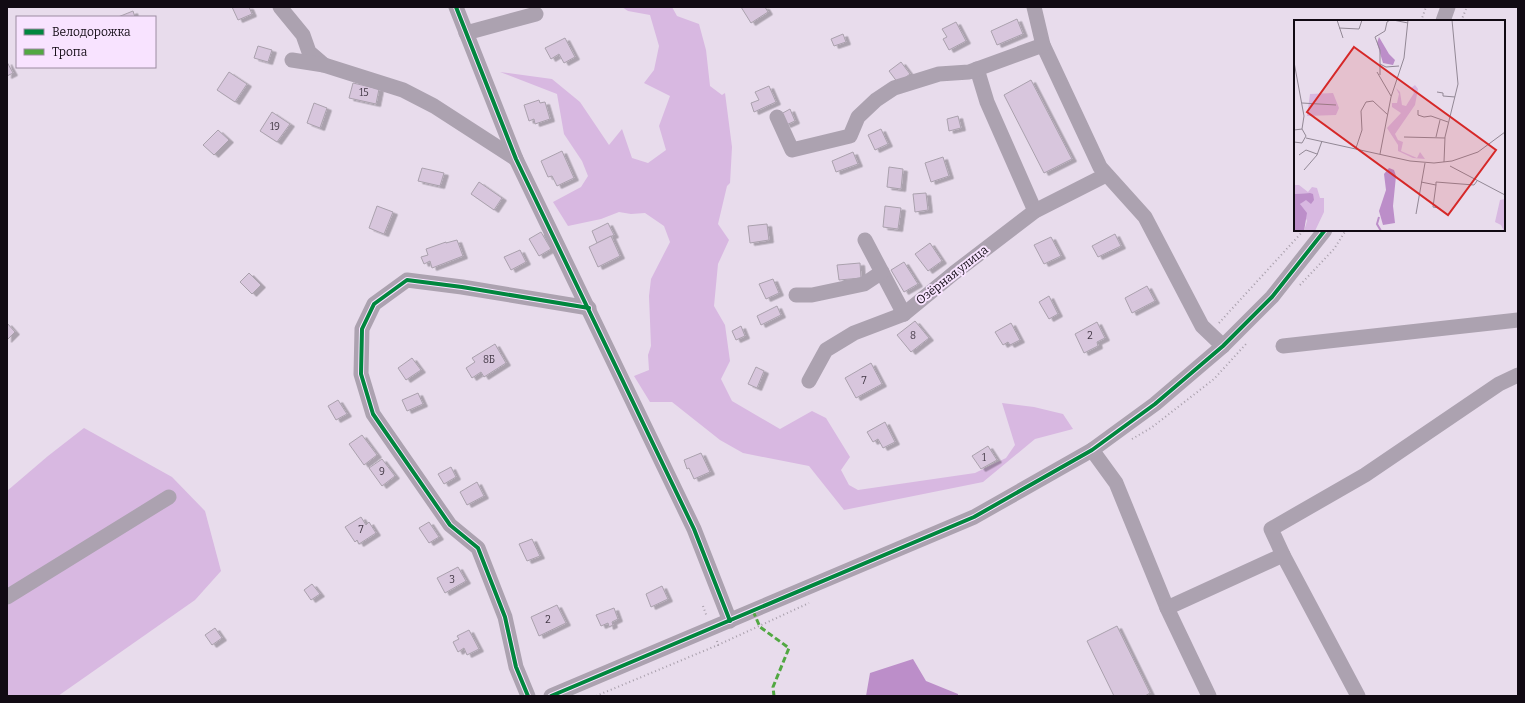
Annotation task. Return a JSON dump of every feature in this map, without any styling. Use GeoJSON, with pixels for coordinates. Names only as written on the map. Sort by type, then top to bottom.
{"type":"FeatureCollection","features":[{"type":"Feature","properties":{"kind":"street"},"geometry":{"type":"LineString","coordinates":[[280,7],[303,35],[309,52],[324,65]]}},
{"type":"Feature","properties":{"kind":"street"},"geometry":{"type":"LineString","coordinates":[[456,7],[516,159],[694,529],[730,621]]}},
{"type":"Feature","properties":{"kind":"street"},"geometry":{"type":"LineString","coordinates":[[1034,7],[1043,45],[1100,167],[1146,217],[1202,326],[1223,346]]}},
{"type":"Feature","properties":{"kind":"street"},"geometry":{"type":"LineString","coordinates":[[1443,20],[1448,7]]}},
{"type":"Feature","properties":{"kind":"street"},"geometry":{"type":"LineString","coordinates":[[466,33],[536,14]]}},
{"type":"Feature","properties":{"kind":"street"},"geometry":{"type":"LineString","coordinates":[[777,117],[792,150],[850,136],[858,117],[876,100],[894,88],[939,74],[969,72],[1043,45]]}},
{"type":"Feature","properties":{"kind":"street"},"geometry":{"type":"LineString","coordinates":[[292,60],[324,65],[403,90],[434,106],[516,159]]}},
{"type":"Feature","properties":{"kind":"street"},"geometry":{"type":"LineString","coordinates":[[977,69],[987,102],[1035,211]]}},
{"type":"Feature","properties":{"kind":"street","name":"Озёрная улица"},"geometry":{"type":"LineString","coordinates":[[809,381],[826,350],[854,333],[904,314],[954,273],[1035,211],[1106,174]]}},
{"type":"Feature","properties":{"kind":"street"},"geometry":{"type":"LineString","coordinates":[[551,696],[974,517],[1092,450],[1155,404],[1223,346],[1272,297],[1324,231]]}},
{"type":"Feature","properties":{"kind":"street"},"geometry":{"type":"LineString","coordinates":[[865,240],[904,314]]}},
{"type":"Feature","properties":{"kind":"street"},"geometry":{"type":"LineString","coordinates":[[796,295],[812,295],[864,284],[882,272]]}},
{"type":"Feature","properties":{"kind":"street"},"geometry":{"type":"LineString","coordinates":[[528,696],[516,667],[506,617],[478,548],[450,525],[374,414],[361,374],[362,329],[374,304],[407,280],[462,287],[589,308]]}},
{"type":"Feature","properties":{"kind":"street"},"geometry":{"type":"LineString","coordinates":[[1282,346],[1518,320]]}},
{"type":"Feature","properties":{"kind":"street"},"geometry":{"type":"LineString","coordinates":[[1358,696],[1283,555],[1271,529],[1365,476],[1499,384],[1518,374]]}},
{"type":"Feature","properties":{"kind":"street"},"geometry":{"type":"LineString","coordinates":[[1092,450],[1116,483],[1167,608],[1209,696]]}},
{"type":"Feature","properties":{"kind":"street"},"geometry":{"type":"LineString","coordinates":[[7,597],[168,497]]}},
{"type":"Feature","properties":{"kind":"street"},"geometry":{"type":"LineString","coordinates":[[1167,608],[1283,555]]}},
{"type":"Feature","properties":{"kind":"path"},"geometry":{"type":"LineString","coordinates":[[1421,20],[1426,7]]}},
{"type":"Feature","properties":{"kind":"path"},"geometry":{"type":"LineString","coordinates":[[1461,20],[1467,7]]}},
{"type":"Feature","properties":{"kind":"path"},"geometry":{"type":"LineString","coordinates":[[1202,326],[1220,323],[1303,231]]}},
{"type":"Feature","properties":{"kind":"path"},"geometry":{"type":"LineString","coordinates":[[596,696],[718,645]]}},
{"type":"Feature","properties":{"kind":"shaded area"},"geometry":{"type":"Polygon","coordinates":[[[622,7],[672,7],[677,16],[699,24],[706,50],[710,86],[722,95],[725,93],[732,147],[730,183],[727,186],[718,224],[729,240],[718,264],[714,306],[725,325],[730,361],[721,379],[732,401],[780,429],[812,411],[826,418],[850,457],[841,470],[849,485],[858,490],[975,473],[1006,458],[1015,445],[1002,403],[1034,407],[1063,414],[1073,429],[1035,439],[983,482],[844,510],[809,466],[743,453],[720,440],[672,402],[650,402],[634,376],[649,370],[648,355],[651,346],[649,296],[651,279],[670,242],[664,226],[645,213],[631,214],[619,212],[601,219],[568,226],[553,202],[581,187],[588,176],[582,161],[564,134],[557,94],[500,72],[552,79],[580,102],[609,145],[622,129],[632,158],[648,163],[666,150],[659,126],[670,96],[644,83],[654,70],[659,46],[650,15],[628,11],[622,7]]]}},
{"type":"Feature","properties":{"kind":"shaded area"},"geometry":{"type":"Polygon","coordinates":[[[84,428],[172,477],[205,511],[221,571],[195,600],[58,696],[7,696],[7,491],[84,428]]]}},
{"type":"Feature","properties":{"kind":"shaded area"},"geometry":{"type":"Polygon","coordinates":[[[913,659],[926,681],[958,694],[958,696],[866,696],[870,673],[913,659]]]}},
{"type":"Feature","properties":{"kind":"building"},"geometry":{"type":"Polygon","coordinates":[[[232,7],[249,7],[252,14],[238,20],[232,7]]]}},
{"type":"Feature","properties":{"kind":"building"},"geometry":{"type":"Polygon","coordinates":[[[741,7],[765,7],[768,12],[751,23],[741,7]]]}},
{"type":"Feature","properties":{"kind":"building"},"geometry":{"type":"Polygon","coordinates":[[[133,11],[135,16],[120,16],[133,11]]]}},
{"type":"Feature","properties":{"kind":"building"},"geometry":{"type":"Polygon","coordinates":[[[1017,19],[1023,34],[997,45],[991,31],[1017,19]]]}},
{"type":"Feature","properties":{"kind":"building"},"geometry":{"type":"Polygon","coordinates":[[[956,22],[966,41],[949,50],[943,39],[947,37],[942,29],[956,22]]]}},
{"type":"Feature","properties":{"kind":"building"},"geometry":{"type":"Polygon","coordinates":[[[843,34],[846,42],[834,46],[831,39],[843,34]]]}},
{"type":"Feature","properties":{"kind":"building"},"geometry":{"type":"Polygon","coordinates":[[[565,38],[575,57],[564,63],[559,54],[551,59],[545,48],[565,38]]]}},
{"type":"Feature","properties":{"kind":"building"},"geometry":{"type":"Polygon","coordinates":[[[258,46],[272,50],[268,62],[254,58],[258,46]]]}},
{"type":"Feature","properties":{"kind":"building"},"geometry":{"type":"Polygon","coordinates":[[[7,62],[13,73],[7,76],[7,62]]]}},
{"type":"Feature","properties":{"kind":"building"},"geometry":{"type":"Polygon","coordinates":[[[901,62],[910,74],[898,83],[889,71],[901,62]]]}},
{"type":"Feature","properties":{"kind":"building"},"geometry":{"type":"Polygon","coordinates":[[[229,72],[247,84],[235,102],[217,90],[229,72]]]}},
{"type":"Feature","properties":{"kind":"building"},"geometry":{"type":"Polygon","coordinates":[[[1031,80],[1072,159],[1044,173],[1004,95],[1031,80]]]}},
{"type":"Feature","properties":{"kind":"building"},"geometry":{"type":"Polygon","coordinates":[[[353,83],[379,89],[376,104],[349,98],[353,83]]]}},
{"type":"Feature","properties":{"kind":"building"},"geometry":{"type":"Polygon","coordinates":[[[769,86],[776,102],[754,112],[751,103],[759,100],[755,92],[769,86]]]}},
{"type":"Feature","properties":{"kind":"building"},"geometry":{"type":"Polygon","coordinates":[[[539,100],[540,103],[545,102],[550,119],[535,124],[534,119],[529,121],[524,105],[539,100]]]}},
{"type":"Feature","properties":{"kind":"building"},"geometry":{"type":"Polygon","coordinates":[[[314,103],[327,108],[320,128],[307,123],[314,103]]]}},
{"type":"Feature","properties":{"kind":"building"},"geometry":{"type":"Polygon","coordinates":[[[790,109],[795,121],[786,125],[781,114],[790,109]]]}},
{"type":"Feature","properties":{"kind":"building"},"geometry":{"type":"Polygon","coordinates":[[[272,112],[290,124],[277,142],[260,131],[272,112]]]}},
{"type":"Feature","properties":{"kind":"building"},"geometry":{"type":"Polygon","coordinates":[[[958,116],[961,128],[949,131],[947,119],[958,116]]]}},
{"type":"Feature","properties":{"kind":"building"},"geometry":{"type":"Polygon","coordinates":[[[881,129],[888,144],[875,150],[868,135],[881,129]]]}},
{"type":"Feature","properties":{"kind":"building"},"geometry":{"type":"Polygon","coordinates":[[[218,130],[229,140],[214,155],[203,145],[218,130]]]}},
{"type":"Feature","properties":{"kind":"building"},"geometry":{"type":"Polygon","coordinates":[[[562,151],[574,178],[557,186],[552,176],[548,177],[541,161],[562,151]]]}},
{"type":"Feature","properties":{"kind":"building"},"geometry":{"type":"Polygon","coordinates":[[[853,152],[858,164],[836,172],[832,161],[853,152]]]}},
{"type":"Feature","properties":{"kind":"building"},"geometry":{"type":"Polygon","coordinates":[[[943,157],[949,176],[931,182],[925,163],[943,157]]]}},
{"type":"Feature","properties":{"kind":"building"},"geometry":{"type":"Polygon","coordinates":[[[889,167],[903,169],[901,189],[887,187],[889,167]]]}},
{"type":"Feature","properties":{"kind":"building"},"geometry":{"type":"Polygon","coordinates":[[[422,168],[444,173],[440,186],[418,181],[422,168]]]}},
{"type":"Feature","properties":{"kind":"building"},"geometry":{"type":"Polygon","coordinates":[[[479,182],[502,198],[494,210],[471,194],[479,182]]]}},
{"type":"Feature","properties":{"kind":"building"},"geometry":{"type":"Polygon","coordinates":[[[926,193],[928,210],[915,212],[913,194],[926,193]]]}},
{"type":"Feature","properties":{"kind":"building"},"geometry":{"type":"Polygon","coordinates":[[[377,206],[393,212],[384,234],[369,228],[377,206]]]}},
{"type":"Feature","properties":{"kind":"building"},"geometry":{"type":"Polygon","coordinates":[[[885,206],[901,208],[898,229],[883,227],[885,206]]]}},
{"type":"Feature","properties":{"kind":"building"},"geometry":{"type":"Polygon","coordinates":[[[608,223],[614,235],[597,243],[592,231],[608,223]]]}},
{"type":"Feature","properties":{"kind":"building"},"geometry":{"type":"Polygon","coordinates":[[[767,224],[769,240],[750,243],[748,226],[767,224]]]}},
{"type":"Feature","properties":{"kind":"building"},"geometry":{"type":"Polygon","coordinates":[[[541,232],[551,249],[539,256],[529,239],[541,232]]]}},
{"type":"Feature","properties":{"kind":"building"},"geometry":{"type":"Polygon","coordinates":[[[1115,234],[1121,246],[1098,257],[1092,246],[1115,234]]]}},
{"type":"Feature","properties":{"kind":"building"},"geometry":{"type":"Polygon","coordinates":[[[611,236],[620,256],[598,267],[589,247],[611,236]]]}},
{"type":"Feature","properties":{"kind":"building"},"geometry":{"type":"Polygon","coordinates":[[[1051,237],[1061,256],[1044,264],[1034,245],[1051,237]]]}},
{"type":"Feature","properties":{"kind":"building"},"geometry":{"type":"Polygon","coordinates":[[[457,240],[463,256],[432,268],[430,261],[424,264],[421,257],[428,255],[426,249],[457,240]]]}},
{"type":"Feature","properties":{"kind":"building"},"geometry":{"type":"Polygon","coordinates":[[[930,243],[942,261],[928,271],[915,254],[930,243]]]}},
{"type":"Feature","properties":{"kind":"building"},"geometry":{"type":"Polygon","coordinates":[[[520,250],[526,262],[511,270],[504,257],[520,250]]]}},
{"type":"Feature","properties":{"kind":"building"},"geometry":{"type":"Polygon","coordinates":[[[904,262],[918,284],[904,292],[891,270],[904,262]]]}},
{"type":"Feature","properties":{"kind":"building"},"geometry":{"type":"Polygon","coordinates":[[[860,263],[861,278],[839,280],[837,265],[860,263]]]}},
{"type":"Feature","properties":{"kind":"building"},"geometry":{"type":"Polygon","coordinates":[[[249,273],[261,285],[252,294],[240,282],[249,273]]]}},
{"type":"Feature","properties":{"kind":"building"},"geometry":{"type":"Polygon","coordinates":[[[773,279],[779,293],[766,299],[759,284],[773,279]]]}},
{"type":"Feature","properties":{"kind":"building"},"geometry":{"type":"Polygon","coordinates":[[[1147,286],[1155,301],[1132,313],[1125,298],[1147,286]]]}},
{"type":"Feature","properties":{"kind":"building"},"geometry":{"type":"Polygon","coordinates":[[[1049,296],[1058,314],[1049,319],[1039,302],[1049,296]]]}},
{"type":"Feature","properties":{"kind":"building"},"geometry":{"type":"Polygon","coordinates":[[[777,306],[781,315],[761,325],[757,316],[777,306]]]}},
{"type":"Feature","properties":{"kind":"building"},"geometry":{"type":"Polygon","coordinates":[[[915,321],[929,338],[911,352],[897,335],[915,321]]]}},
{"type":"Feature","properties":{"kind":"building"},"geometry":{"type":"Polygon","coordinates":[[[1097,322],[1105,338],[1097,342],[1098,346],[1084,353],[1075,334],[1097,322]]]}},
{"type":"Feature","properties":{"kind":"building"},"geometry":{"type":"Polygon","coordinates":[[[7,323],[15,332],[7,340],[7,323]]]}},
{"type":"Feature","properties":{"kind":"building"},"geometry":{"type":"Polygon","coordinates":[[[1011,323],[1020,340],[1010,345],[1008,342],[1003,345],[995,332],[1011,323]]]}},
{"type":"Feature","properties":{"kind":"building"},"geometry":{"type":"Polygon","coordinates":[[[741,326],[745,336],[736,340],[732,331],[741,326]]]}},
{"type":"Feature","properties":{"kind":"building"},"geometry":{"type":"Polygon","coordinates":[[[495,344],[506,363],[484,377],[481,372],[472,378],[466,368],[475,362],[472,358],[495,344]]]}},
{"type":"Feature","properties":{"kind":"building"},"geometry":{"type":"Polygon","coordinates":[[[412,358],[421,370],[406,380],[398,368],[412,358]]]}},
{"type":"Feature","properties":{"kind":"building"},"geometry":{"type":"Polygon","coordinates":[[[871,363],[882,384],[856,398],[845,378],[871,363]]]}},
{"type":"Feature","properties":{"kind":"building"},"geometry":{"type":"Polygon","coordinates":[[[756,367],[764,371],[757,388],[748,384],[756,367]]]}},
{"type":"Feature","properties":{"kind":"building"},"geometry":{"type":"Polygon","coordinates":[[[418,393],[423,404],[407,411],[402,400],[418,393]]]}},
{"type":"Feature","properties":{"kind":"building"},"geometry":{"type":"Polygon","coordinates":[[[338,400],[347,414],[336,420],[328,406],[338,400]]]}},
{"type":"Feature","properties":{"kind":"building"},"geometry":{"type":"Polygon","coordinates":[[[885,422],[895,442],[883,448],[878,439],[873,442],[867,432],[885,422]]]}},
{"type":"Feature","properties":{"kind":"building"},"geometry":{"type":"Polygon","coordinates":[[[362,435],[377,455],[364,465],[349,444],[362,435]]]}},
{"type":"Feature","properties":{"kind":"building"},"geometry":{"type":"Polygon","coordinates":[[[988,446],[997,460],[981,469],[972,456],[988,446]]]}},
{"type":"Feature","properties":{"kind":"building"},"geometry":{"type":"Polygon","coordinates":[[[701,453],[710,472],[694,479],[689,468],[687,469],[684,460],[701,453]]]}},
{"type":"Feature","properties":{"kind":"building"},"geometry":{"type":"Polygon","coordinates":[[[382,459],[395,476],[382,486],[369,468],[382,459]]]}},
{"type":"Feature","properties":{"kind":"building"},"geometry":{"type":"Polygon","coordinates":[[[451,467],[456,477],[444,484],[438,474],[451,467]]]}},
{"type":"Feature","properties":{"kind":"building"},"geometry":{"type":"Polygon","coordinates":[[[477,482],[484,496],[467,505],[460,492],[477,482]]]}},
{"type":"Feature","properties":{"kind":"building"},"geometry":{"type":"Polygon","coordinates":[[[361,517],[366,525],[369,522],[376,533],[359,544],[357,540],[355,542],[345,527],[361,517]]]}},
{"type":"Feature","properties":{"kind":"building"},"geometry":{"type":"Polygon","coordinates":[[[429,522],[439,537],[429,543],[419,528],[429,522]]]}},
{"type":"Feature","properties":{"kind":"building"},"geometry":{"type":"Polygon","coordinates":[[[532,539],[540,556],[527,561],[519,544],[532,539]]]}},
{"type":"Feature","properties":{"kind":"building"},"geometry":{"type":"Polygon","coordinates":[[[458,567],[466,581],[445,593],[437,578],[458,567]]]}},
{"type":"Feature","properties":{"kind":"building"},"geometry":{"type":"Polygon","coordinates":[[[312,584],[320,594],[311,600],[304,590],[312,584]]]}},
{"type":"Feature","properties":{"kind":"building"},"geometry":{"type":"Polygon","coordinates":[[[662,586],[668,599],[651,607],[646,594],[662,586]]]}},
{"type":"Feature","properties":{"kind":"building"},"geometry":{"type":"Polygon","coordinates":[[[557,605],[566,623],[539,636],[531,617],[557,605]]]}},
{"type":"Feature","properties":{"kind":"building"},"geometry":{"type":"Polygon","coordinates":[[[614,608],[618,619],[612,622],[613,625],[609,627],[608,623],[601,626],[596,615],[614,608]]]}},
{"type":"Feature","properties":{"kind":"building"},"geometry":{"type":"Polygon","coordinates":[[[1117,626],[1150,693],[1145,696],[1114,696],[1087,641],[1117,626]]]}},
{"type":"Feature","properties":{"kind":"building"},"geometry":{"type":"Polygon","coordinates":[[[215,628],[222,638],[212,645],[205,635],[215,628]]]}},
{"type":"Feature","properties":{"kind":"building"},"geometry":{"type":"Polygon","coordinates":[[[469,630],[479,649],[467,655],[464,648],[458,652],[453,642],[459,639],[457,636],[469,630]]]}},
{"type":"Feature","properties":{"kind":"marked path"},"geometry":{"type":"LineString","coordinates":[[753,611],[760,627],[789,648],[773,687],[774,696]]}},
{"type":"Feature","properties":{"kind":"cycle path"},"geometry":{"type":"LineString","coordinates":[[456,7],[516,159],[694,529],[730,621]]}},
{"type":"Feature","properties":{"kind":"cycle path"},"geometry":{"type":"LineString","coordinates":[[551,696],[974,517],[1092,450],[1155,404],[1223,346],[1272,297],[1324,231]]}},
{"type":"Feature","properties":{"kind":"cycle path"},"geometry":{"type":"LineString","coordinates":[[528,696],[516,667],[505,617],[478,548],[450,525],[373,414],[361,374],[362,329],[374,304],[407,280],[462,287],[589,308]]}}]}
